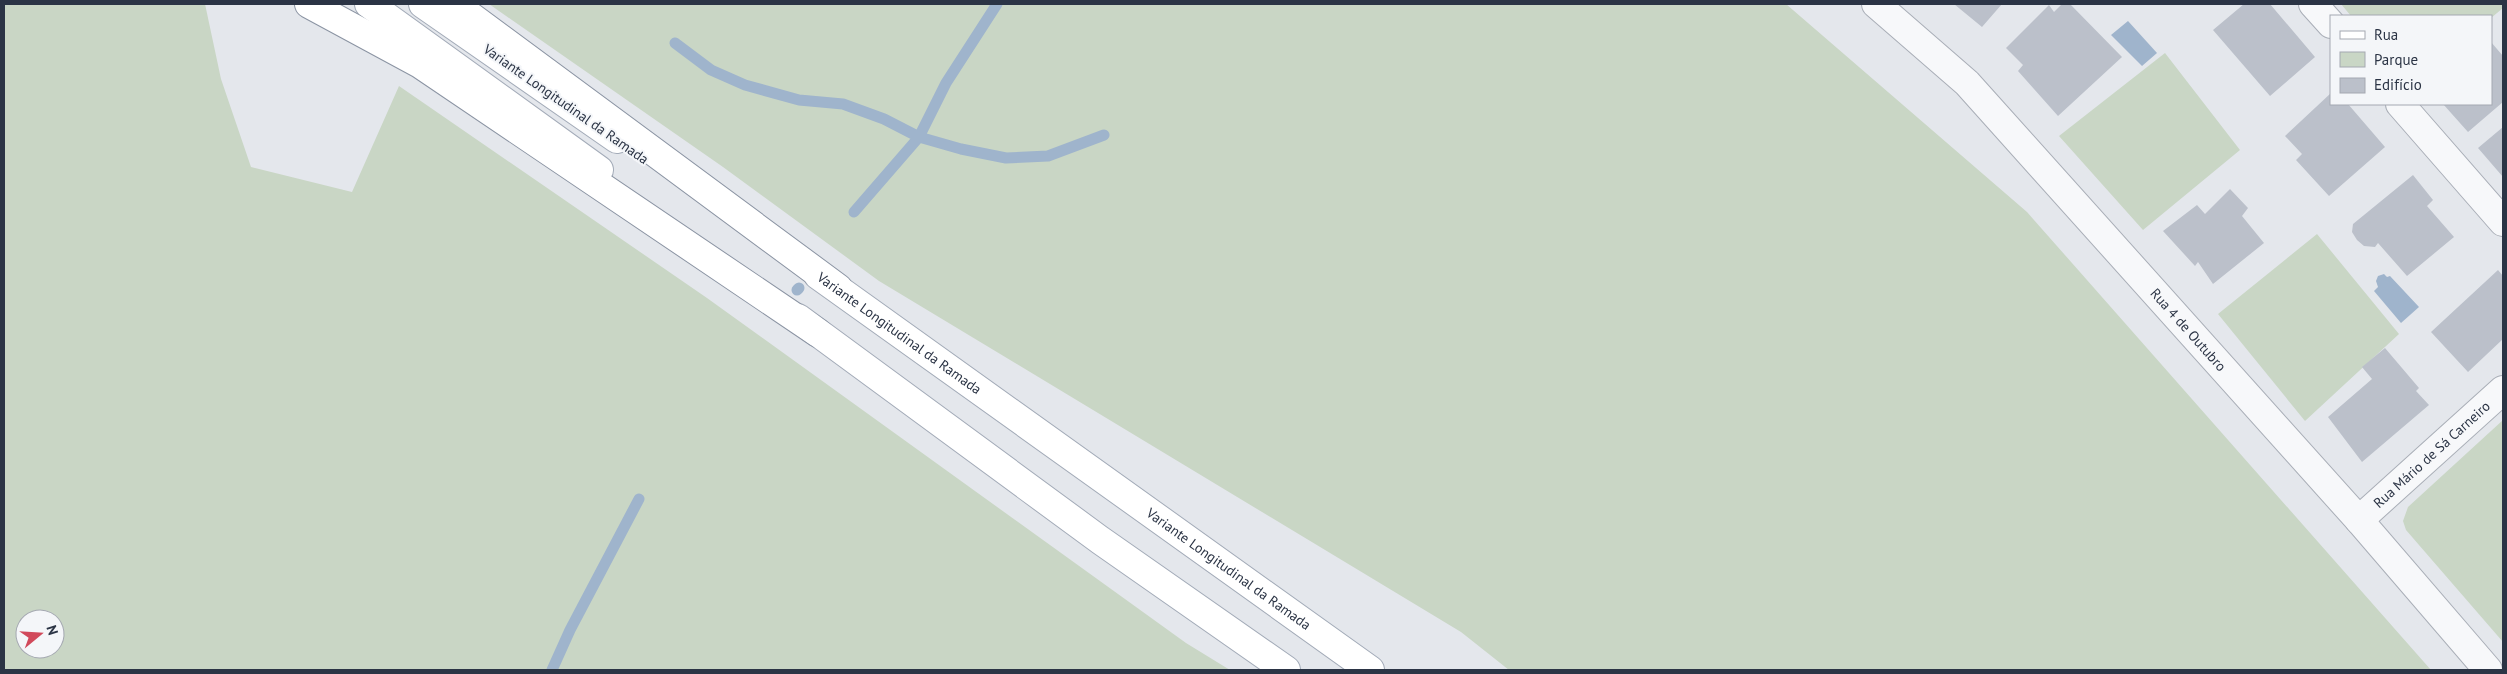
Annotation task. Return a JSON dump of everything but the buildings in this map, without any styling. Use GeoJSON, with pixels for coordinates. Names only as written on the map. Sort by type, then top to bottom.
{"type":"FeatureCollection","features":[{"type":"Feature","properties":{"kind":"main road"},"geometry":{"type":"LineString","coordinates":[[309,4],[420,64],[818,333]]}},
{"type":"Feature","properties":{"kind":"main road"},"geometry":{"type":"LineString","coordinates":[[369,4],[517,109],[1100,540],[1286,670]]}},
{"type":"Feature","properties":{"kind":"main road","name":"Variante Longitudinal da Ramada"},"geometry":{"type":"LineString","coordinates":[[423,4],[542,89],[838,288],[1370,670]]}},
{"type":"Feature","properties":{"kind":"main road"},"geometry":{"type":"LineString","coordinates":[[454,4],[838,288]]}},
{"type":"Feature","properties":{"kind":"street","name":"Rua 4 de Outubro"},"geometry":{"type":"LineString","coordinates":[[1876,4],[1968,83],[2358,520],[2488,670]]}},
{"type":"Feature","properties":{"kind":"street"},"geometry":{"type":"LineString","coordinates":[[2313,4],[2330,23]]}},
{"type":"Feature","properties":{"kind":"street"},"geometry":{"type":"LineString","coordinates":[[2401,105],[2503,222]]}},
{"type":"Feature","properties":{"kind":"street","name":"Rua Mário de Sá Carneiro"},"geometry":{"type":"LineString","coordinates":[[2358,520],[2503,390]]}},
{"type":"Feature","properties":{"kind":"green space"},"geometry":{"type":"Polygon","coordinates":[[[4,4],[205,4],[221,79],[251,167],[352,192],[399,86],[707,298],[1186,643],[1230,670],[4,670],[4,4]]]}},
{"type":"Feature","properties":{"kind":"green space"},"geometry":{"type":"Polygon","coordinates":[[[489,4],[1786,4],[2027,212],[2431,670],[1509,670],[1461,632],[879,281],[723,167],[489,4]]]}},
{"type":"Feature","properties":{"kind":"green space"},"geometry":{"type":"Polygon","coordinates":[[[2341,4],[2503,4],[2503,8],[2492,17],[2492,15],[2350,15],[2341,4]]]}},
{"type":"Feature","properties":{"kind":"green space"},"geometry":{"type":"Polygon","coordinates":[[[2165,53],[2240,150],[2143,230],[2059,136],[2165,53]]]}},
{"type":"Feature","properties":{"kind":"green space"},"geometry":{"type":"Polygon","coordinates":[[[2317,234],[2399,334],[2305,421],[2218,314],[2317,234]]]}},
{"type":"Feature","properties":{"kind":"green space"},"geometry":{"type":"Polygon","coordinates":[[[2503,420],[2503,642],[2406,530],[2403,521],[2408,507],[2503,420]]]}},
{"type":"Feature","properties":{"kind":"water"},"geometry":{"type":"Polygon","coordinates":[[[2128,21],[2157,53],[2142,66],[2111,35],[2128,21]]]}},
{"type":"Feature","properties":{"kind":"water"},"geometry":{"type":"Polygon","coordinates":[[[2384,274],[2387,277],[2390,276],[2419,307],[2401,323],[2374,291],[2378,287],[2376,281],[2378,276],[2384,274]]]}},
{"type":"Feature","properties":{"kind":"waterway"},"geometry":{"type":"LineString","coordinates":[[854,212],[919,137],[946,83],[997,4]]}},
{"type":"Feature","properties":{"kind":"waterway"},"geometry":{"type":"LineString","coordinates":[[675,43],[711,70],[745,85],[799,100],[843,104],[884,119],[919,137],[961,149],[1006,158],[1048,156],[1104,135]]}},
{"type":"Feature","properties":{"kind":"waterway"},"geometry":{"type":"LineString","coordinates":[[552,670],[570,630],[639,499]]}}]}
